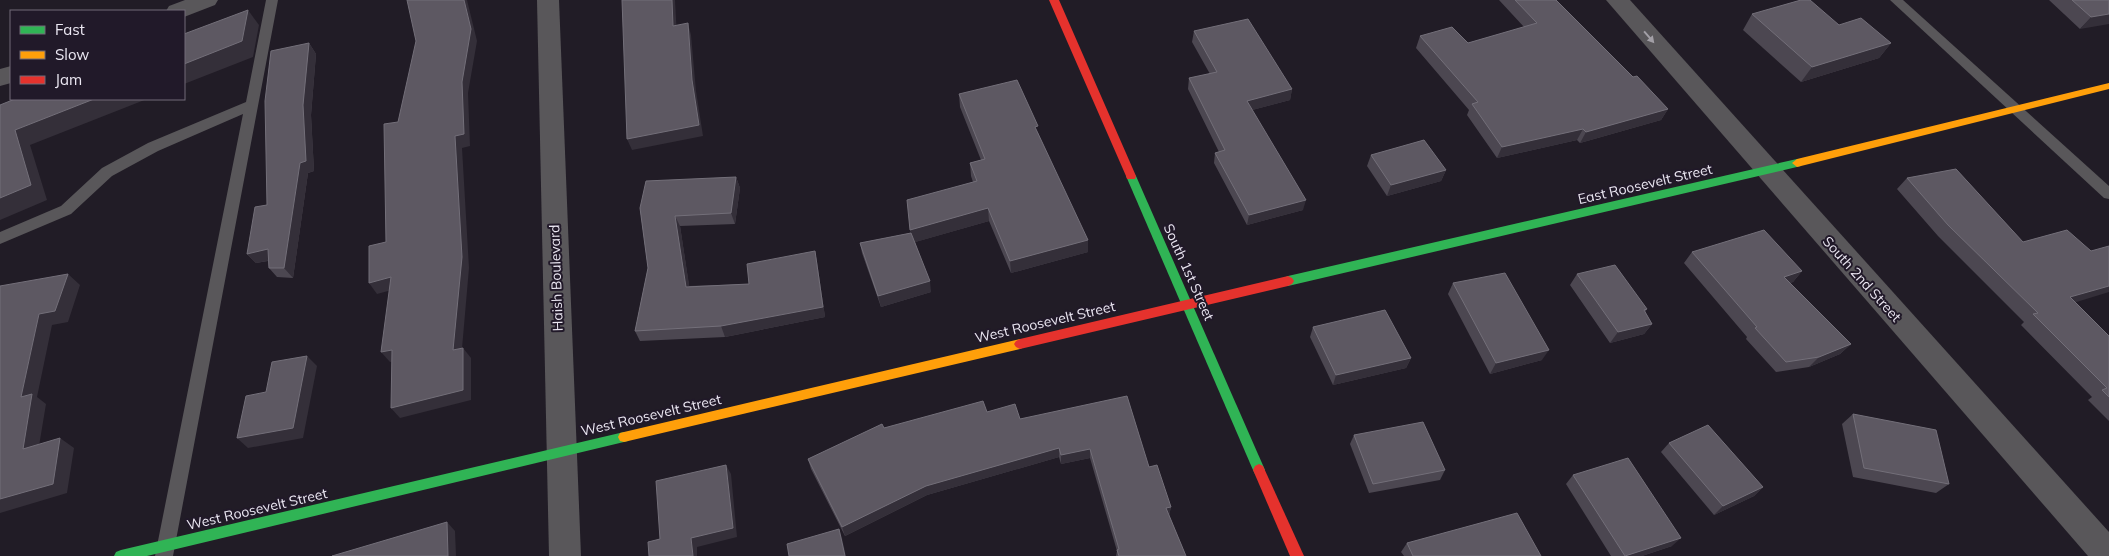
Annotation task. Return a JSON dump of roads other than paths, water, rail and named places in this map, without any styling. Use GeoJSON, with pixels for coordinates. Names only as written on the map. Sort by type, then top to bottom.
{"type":"FeatureCollection","features":[{"type":"Feature","properties":{"kind":"street"},"geometry":{"type":"LineString","coordinates":[[181,10],[208,0]]}},
{"type":"Feature","properties":{"kind":"street","name":"Haish Boulevard"},"geometry":{"type":"LineString","coordinates":[[548,0],[565,556]]}},
{"type":"Feature","properties":{"kind":"street","name":"South 1st Street"},"geometry":{"type":"LineString","coordinates":[[1054,0],[1297,556]]}},
{"type":"Feature","properties":{"kind":"street","name":"South 2nd Street"},"geometry":{"type":"LineString","coordinates":[[1617,0],[2109,556]]}},
{"type":"Feature","properties":{"kind":"street","name":"East Roosevelt Street"},"geometry":{"type":"LineString","coordinates":[[1187,304],[1767,171],[2109,86]]}},
{"type":"Feature","properties":{"kind":"street","name":"West Roosevelt Street"},"geometry":{"type":"LineString","coordinates":[[121,556],[165,551],[561,452],[1187,304]]}},
{"type":"Feature","properties":{"kind":"lane"},"geometry":{"type":"LineString","coordinates":[[165,551],[272,0]]}},
{"type":"Feature","properties":{"kind":"lane"},"geometry":{"type":"LineString","coordinates":[[1896,0],[2109,194]]}},
{"type":"Feature","properties":{"kind":"lane"},"geometry":{"type":"LineString","coordinates":[[0,238],[66,210],[107,172],[153,147],[251,105]]}}]}
